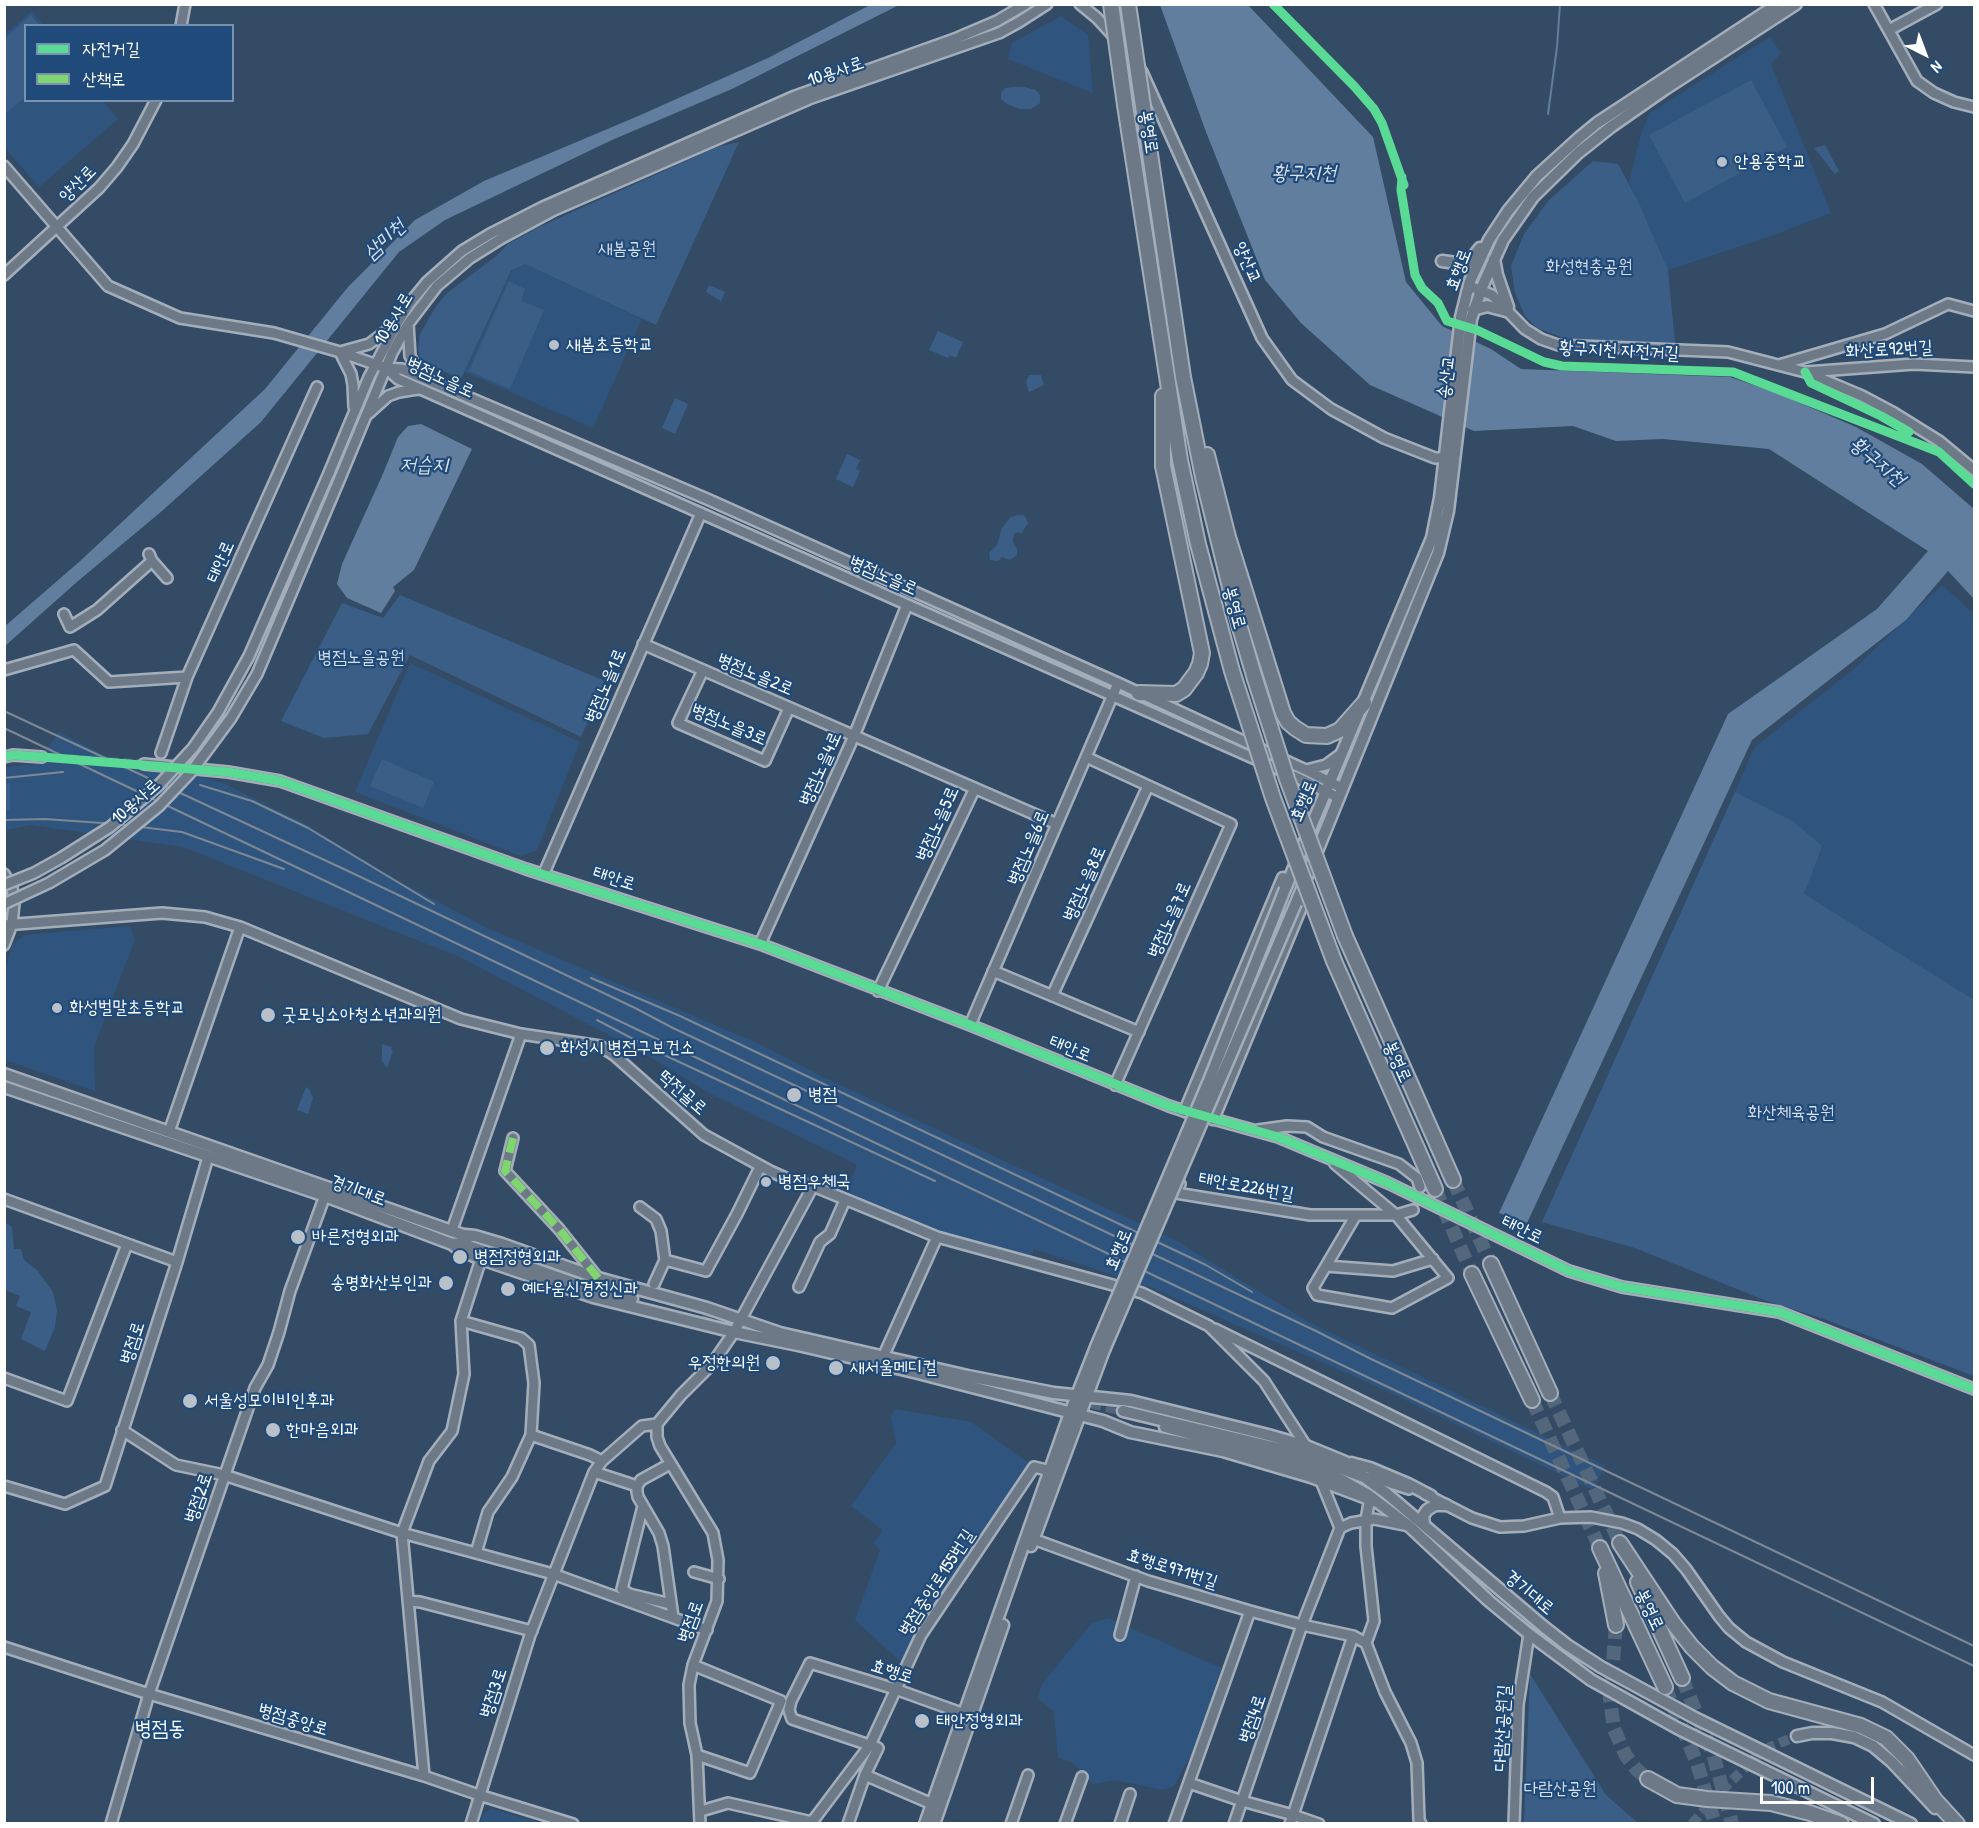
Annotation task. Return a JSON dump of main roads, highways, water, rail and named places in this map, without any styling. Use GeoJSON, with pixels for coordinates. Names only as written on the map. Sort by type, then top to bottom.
{"type":"FeatureCollection","features":[{"type":"Feature","properties":{"kind":"highway","name":"봉영로"},"geometry":{"type":"LineString","coordinates":[[1111,4],[1163,352],[1185,481],[1198,544],[1232,671],[1273,798],[1334,961],[1435,1189]]}},
{"type":"Feature","properties":{"kind":"highway","name":"봉영로"},"geometry":{"type":"LineString","coordinates":[[1128,4],[1181,365],[1222,561],[1255,679],[1287,779],[1344,936],[1453,1180]]}},
{"type":"Feature","properties":{"kind":"highway"},"geometry":{"type":"LineString","coordinates":[[1139,693],[1176,694],[1184,689],[1196,673],[1202,652],[1163,466],[1163,352]]}},
{"type":"Feature","properties":{"kind":"highway"},"geometry":{"type":"LineString","coordinates":[[1191,421],[1201,435],[1228,537],[1288,722],[1306,735],[1327,736],[1340,730],[1364,703]]}},
{"type":"Feature","properties":{"kind":"highway"},"geometry":{"type":"LineString","coordinates":[[1491,1264],[1550,1392]]}},
{"type":"Feature","properties":{"kind":"highway"},"geometry":{"type":"LineString","coordinates":[[1472,1274],[1532,1400]]}},
{"type":"Feature","properties":{"kind":"highway","name":"봉영로"},"geometry":{"type":"LineString","coordinates":[[1682,1678],[1620,1543],[1673,1623],[1712,1667],[1733,1683],[1762,1699],[1862,1726],[1886,1738],[1907,1759],[1935,1800],[1955,1824]]}},
{"type":"Feature","properties":{"kind":"highway","name":"봉영로"},"geometry":{"type":"LineString","coordinates":[[1616,1624],[1600,1548],[1665,1687]]}},
{"type":"Feature","properties":{"kind":"highway"},"geometry":{"type":"LineString","coordinates":[[1648,1779],[1661,1787],[1687,1797],[1771,1803],[1841,1824]]}},
{"type":"Feature","properties":{"kind":"main road","name":"효행로"},"geometry":{"type":"LineString","coordinates":[[1698,63],[1778,4]]}},
{"type":"Feature","properties":{"kind":"main road","name":"효행로"},"geometry":{"type":"LineString","coordinates":[[1468,315],[1496,256],[1520,214],[1550,178],[1627,110],[1698,63],[1796,4]]}},
{"type":"Feature","properties":{"kind":"main road","name":"효행로"},"geometry":{"type":"LineString","coordinates":[[1468,315],[1469,283],[1489,240],[1501,222],[1537,176],[1560,153],[1597,123],[1627,110]]}},
{"type":"Feature","properties":{"kind":"main road"},"geometry":{"type":"LineString","coordinates":[[1468,315],[1487,306],[1509,312],[1496,256],[1491,250],[1501,230],[1501,222]]}},
{"type":"Feature","properties":{"kind":"main road"},"geometry":{"type":"LineString","coordinates":[[1442,261],[1468,262],[1489,240]]}},
{"type":"Feature","properties":{"kind":"main road","name":"송산교"},"geometry":{"type":"LineString","coordinates":[[1451,438],[1468,315]]}},
{"type":"Feature","properties":{"kind":"main road","name":"효행로"},"geometry":{"type":"LineString","coordinates":[[1100,1349],[1296,903],[1431,574],[1446,520],[1451,438]]}},
{"type":"Feature","properties":{"kind":"main road","name":"효행로"},"geometry":{"type":"LineString","coordinates":[[934,1824],[968,1715],[1074,1414],[1285,890],[1425,557],[1432,538],[1449,458]]}},
{"type":"Feature","properties":{"kind":"main road"},"geometry":{"type":"LineString","coordinates":[[1440,498],[1444,494],[1447,496],[1444,516],[1446,520]]}},
{"type":"Feature","properties":{"kind":"main road"},"geometry":{"type":"LineString","coordinates":[[1210,1119],[1300,912],[1322,854],[1323,836]]}},
{"type":"Feature","properties":{"kind":"main road"},"geometry":{"type":"LineString","coordinates":[[1185,1111],[1283,877],[1294,853],[1306,840]]}},
{"type":"Feature","properties":{"kind":"main road","name":"경기대로"},"geometry":{"type":"LineString","coordinates":[[4,1074],[169,1132],[326,1192],[452,1244],[460,1243],[580,1285],[705,1315]]}},
{"type":"Feature","properties":{"kind":"main road","name":"경기대로"},"geometry":{"type":"LineString","coordinates":[[4,1087],[208,1157],[452,1230],[474,1240],[705,1315]]}},
{"type":"Feature","properties":{"kind":"main road","name":"경기대로"},"geometry":{"type":"LineString","coordinates":[[465,1235],[502,1244],[705,1315],[734,1332],[918,1373],[1103,1421],[1130,1432],[1223,1451],[1372,1499]]}},
{"type":"Feature","properties":{"kind":"main road"},"geometry":{"type":"LineString","coordinates":[[452,1244],[481,1259],[593,1297],[740,1320],[780,1333],[1054,1393],[1131,1401],[1306,1446],[1345,1462],[1370,1468],[1431,1496]]}},
{"type":"Feature","properties":{"kind":"main road","name":"경기대로"},"geometry":{"type":"LineString","coordinates":[[1874,1824],[1677,1728],[1618,1696],[1565,1662],[1489,1601],[1409,1526],[1342,1480],[1312,1467],[1122,1414],[1202,1428],[1298,1453],[1364,1477],[1544,1627],[1601,1667],[1705,1723],[1911,1824]]}},
{"type":"Feature","properties":{"kind":"main road"},"geometry":{"type":"LineString","coordinates":[[1345,1462],[1364,1477]]}},
{"type":"Feature","properties":{"kind":"main road","name":"효행로"},"geometry":{"type":"LineString","coordinates":[[925,1824],[1033,1539],[1053,1472]]}},
{"type":"Feature","properties":{"kind":"main road"},"geometry":{"type":"LineString","coordinates":[[1424,1525],[1423,1516],[1427,1510],[1435,1505],[1446,1505]]}},
{"type":"Feature","properties":{"kind":"main road"},"geometry":{"type":"LineString","coordinates":[[1797,1736],[1833,1733],[1854,1737],[1872,1746],[1892,1762],[1927,1800],[1955,1824]]}},
{"type":"Feature","properties":{"kind":"water"},"geometry":{"type":"Polygon","coordinates":[[[870,5],[899,5],[732,89],[612,140],[445,220],[399,252],[261,422],[5,646],[4,627],[79,562],[265,389],[348,287],[415,220],[484,181],[768,58],[870,5]]]}},
{"type":"Feature","properties":{"kind":"water","name":"황구지천"},"geometry":{"type":"Polygon","coordinates":[[[1160,5],[1248,5],[1373,137],[1406,282],[1442,326],[1491,349],[1521,369],[1730,377],[1777,393],[1856,427],[1922,464],[1974,509],[1974,599],[1948,571],[1906,620],[1752,740],[1527,1223],[1499,1213],[1728,714],[1877,609],[1928,551],[1769,449],[1663,439],[1616,441],[1573,426],[1474,431],[1370,385],[1301,323],[1265,280],[1206,132],[1160,5]]]}},
{"type":"Feature","properties":{"kind":"water","name":"저습지"},"geometry":{"type":"Polygon","coordinates":[[[421,424],[472,449],[414,570],[393,587],[395,591],[381,613],[347,598],[337,584],[342,564],[398,437],[408,426],[421,424]]]}},
{"type":"Feature","properties":{"kind":"waterway"},"geometry":{"type":"LineString","coordinates":[[1548,114],[1560,4]]}},
{"type":"Feature","properties":{"kind":"tunnel"},"geometry":{"type":"LineString","coordinates":[[42,757],[144,764]]}},
{"type":"Feature","properties":{"kind":"tunnel"},"geometry":{"type":"LineString","coordinates":[[1453,1180],[1491,1264]]}},
{"type":"Feature","properties":{"kind":"tunnel"},"geometry":{"type":"LineString","coordinates":[[1435,1189],[1472,1274]]}},
{"type":"Feature","properties":{"kind":"tunnel"},"geometry":{"type":"LineString","coordinates":[[703,1316],[766,1333]]}},
{"type":"Feature","properties":{"kind":"tunnel"},"geometry":{"type":"LineString","coordinates":[[971,1381],[1082,1408]]}},
{"type":"Feature","properties":{"kind":"tunnel"},"geometry":{"type":"LineString","coordinates":[[1550,1393],[1620,1543]]}},
{"type":"Feature","properties":{"kind":"tunnel"},"geometry":{"type":"LineString","coordinates":[[1077,1400],[1123,1411]]}},
{"type":"Feature","properties":{"kind":"tunnel"},"geometry":{"type":"LineString","coordinates":[[1532,1400],[1600,1548]]}},
{"type":"Feature","properties":{"kind":"tunnel"},"geometry":{"type":"LineString","coordinates":[[1616,1625],[1610,1699],[1614,1729],[1626,1756],[1648,1779]]}},
{"type":"Feature","properties":{"kind":"tunnel"},"geometry":{"type":"LineString","coordinates":[[1682,1678],[1713,1754],[1732,1824]]}},
{"type":"Feature","properties":{"kind":"tunnel"},"geometry":{"type":"LineString","coordinates":[[1665,1687],[1697,1763],[1715,1824]]}},
{"type":"Feature","properties":{"kind":"tunnel"},"geometry":{"type":"LineString","coordinates":[[1692,1824],[1717,1795],[1757,1756],[1770,1747],[1797,1736]]}},
{"type":"Feature","properties":{"kind":"railway"},"geometry":{"type":"LineString","coordinates":[[4,711],[348,871],[673,1028],[1316,1331],[1974,1646]]}},
{"type":"Feature","properties":{"kind":"railway"},"geometry":{"type":"LineString","coordinates":[[4,728],[1974,1666]]}},
{"type":"Feature","properties":{"kind":"railway"},"geometry":{"type":"LineString","coordinates":[[4,778],[63,772]]}},
{"type":"Feature","properties":{"kind":"railway"},"geometry":{"type":"LineString","coordinates":[[200,785],[252,801],[308,828],[434,904]]}},
{"type":"Feature","properties":{"kind":"railway"},"geometry":{"type":"LineString","coordinates":[[4,820],[45,819],[182,832],[284,869]]}},
{"type":"Feature","properties":{"kind":"railway"},"geometry":{"type":"LineString","coordinates":[[591,978],[680,1016],[1206,1265],[1252,1292]]}},
{"type":"Feature","properties":{"kind":"railway"},"geometry":{"type":"LineString","coordinates":[[597,1020],[660,1053],[935,1181]]}},
{"type":"Feature","properties":{"kind":"place","name":"안용중학교"},"geometry":{"type":"Point","coordinates":[1722,162]}},
{"type":"Feature","properties":{"kind":"place","name":"새봄초등학교"},"geometry":{"type":"Point","coordinates":[554,345]}},
{"type":"Feature","properties":{"kind":"place","name":"화성벌말초등학교"},"geometry":{"type":"Point","coordinates":[57,1008]}},
{"type":"Feature","properties":{"kind":"place","name":"굿모닝소아청소년과의원"},"geometry":{"type":"Point","coordinates":[268,1015]}},
{"type":"Feature","properties":{"kind":"place","name":"화성시 병점구보건소"},"geometry":{"type":"Point","coordinates":[547,1048]}},
{"type":"Feature","properties":{"kind":"place","name":"병점"},"geometry":{"type":"Point","coordinates":[794,1095]}},
{"type":"Feature","properties":{"kind":"place","name":"병점우체국"},"geometry":{"type":"Point","coordinates":[766,1182]}},
{"type":"Feature","properties":{"kind":"place","name":"바른정형외과"},"geometry":{"type":"Point","coordinates":[298,1237]}},
{"type":"Feature","properties":{"kind":"place","name":"병점정형외과"},"geometry":{"type":"Point","coordinates":[460,1257]}},
{"type":"Feature","properties":{"kind":"place","name":"송명화산부인과"},"geometry":{"type":"Point","coordinates":[446,1283]}},
{"type":"Feature","properties":{"kind":"place","name":"예다움신경정신과"},"geometry":{"type":"Point","coordinates":[508,1289]}},
{"type":"Feature","properties":{"kind":"place","name":"우정한의원"},"geometry":{"type":"Point","coordinates":[773,1363]}},
{"type":"Feature","properties":{"kind":"place","name":"새서울메디컬"},"geometry":{"type":"Point","coordinates":[836,1368]}},
{"type":"Feature","properties":{"kind":"place","name":"서울성모이비인후과"},"geometry":{"type":"Point","coordinates":[190,1401]}},
{"type":"Feature","properties":{"kind":"place","name":"한마음외과"},"geometry":{"type":"Point","coordinates":[273,1430]}},
{"type":"Feature","properties":{"kind":"place","name":"태안정형외과"},"geometry":{"type":"Point","coordinates":[922,1721]}},
{"type":"Feature","properties":{"kind":"district","name":"병점동"},"geometry":{"type":"Point","coordinates":[160,1729]}},
{"type":"Feature","properties":{"kind":"water label","name":"삼미천"},"geometry":{"type":"Point","coordinates":[385,240]}},
{"type":"Feature","properties":{"kind":"park label","name":"새봄공원"},"geometry":{"type":"Point","coordinates":[627,249]}},
{"type":"Feature","properties":{"kind":"park label","name":"화성현충공원"},"geometry":{"type":"Point","coordinates":[1589,267]}},
{"type":"Feature","properties":{"kind":"park label","name":"병점노을공원"},"geometry":{"type":"Point","coordinates":[361,658]}},
{"type":"Feature","properties":{"kind":"park label","name":"화산체육공원"},"geometry":{"type":"Point","coordinates":[1791,1113]}},
{"type":"Feature","properties":{"kind":"park label","name":"다람산공원"},"geometry":{"type":"Point","coordinates":[1560,1789]}}]}
